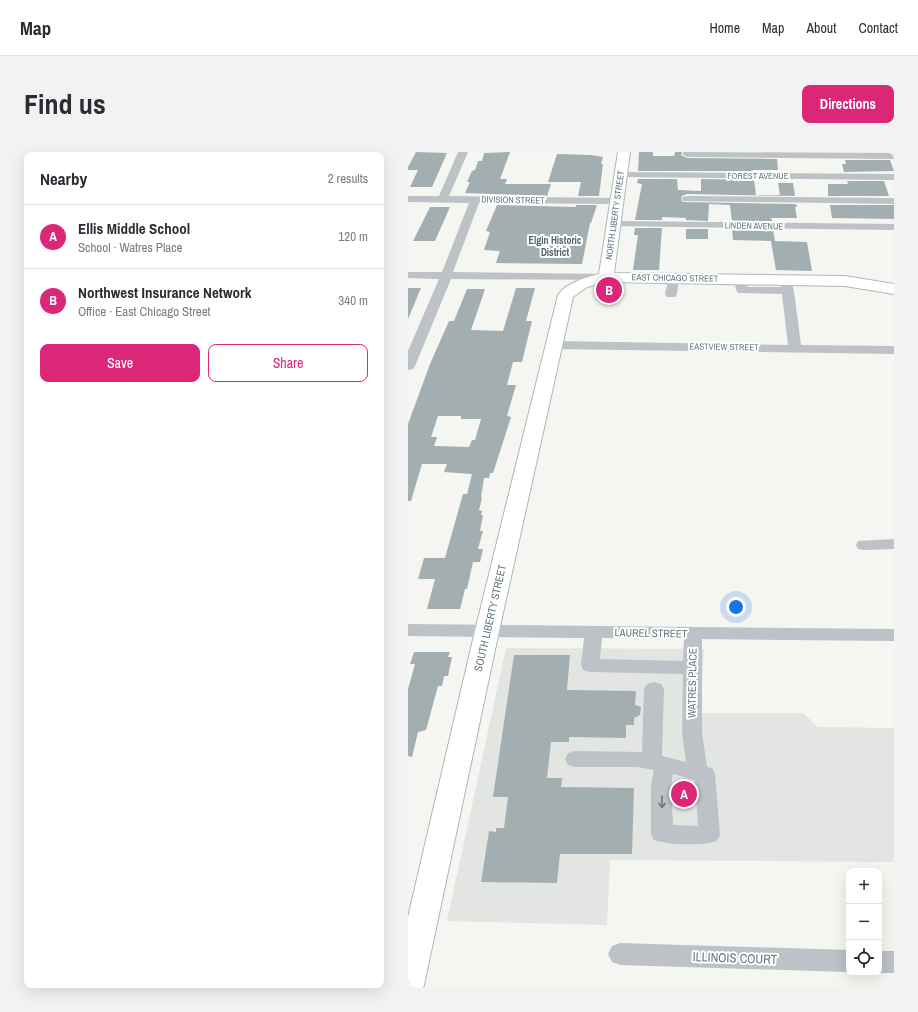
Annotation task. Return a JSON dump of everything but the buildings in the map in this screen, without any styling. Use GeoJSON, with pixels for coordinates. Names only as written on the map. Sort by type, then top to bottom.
{"type":"FeatureCollection","features":[{"type":"Feature","properties":{"kind":"main road","name":"NORTH LIBERTY STREET"},"geometry":{"type":"LineString","coordinates":[[606,278],[624,152]]}},
{"type":"Feature","properties":{"kind":"main road","name":"EAST CHICAGO STREET"},"geometry":{"type":"LineString","coordinates":[[606,278],[740,279],[787,285],[850,281],[894,288]]}},
{"type":"Feature","properties":{"kind":"main road"},"geometry":{"type":"LineString","coordinates":[[559,286],[582,284],[606,278]]}},
{"type":"Feature","properties":{"kind":"main road","name":"SOUTH LIBERTY STREET"},"geometry":{"type":"LineString","coordinates":[[408,985],[487,631],[554,345],[559,286]]}},
{"type":"Feature","properties":{"kind":"street"},"geometry":{"type":"LineString","coordinates":[[442,200],[463,152]]}},
{"type":"Feature","properties":{"kind":"street"},"geometry":{"type":"LineString","coordinates":[[688,225],[687,153],[801,153],[894,156]]}},
{"type":"Feature","properties":{"kind":"street"},"geometry":{"type":"LineString","coordinates":[[801,153],[816,226]]}},
{"type":"Feature","properties":{"kind":"street","name":"FOREST AVENUE"},"geometry":{"type":"LineString","coordinates":[[621,175],[894,177]]}},
{"type":"Feature","properties":{"kind":"street","name":"DIVISION STREET"},"geometry":{"type":"LineString","coordinates":[[408,199],[617,201]]}},
{"type":"Feature","properties":{"kind":"street"},"geometry":{"type":"LineString","coordinates":[[408,366],[446,276],[475,200]]}},
{"type":"Feature","properties":{"kind":"street"},"geometry":{"type":"LineString","coordinates":[[687,206],[812,208],[894,201]]}},
{"type":"Feature","properties":{"kind":"street","name":"LINDEN AVENUE"},"geometry":{"type":"LineString","coordinates":[[614,224],[894,227]]}},
{"type":"Feature","properties":{"kind":"street","name":"EAST CHICAGO STREET"},"geometry":{"type":"LineString","coordinates":[[408,275],[446,276],[559,286],[606,278]]}},
{"type":"Feature","properties":{"kind":"street"},"geometry":{"type":"LineString","coordinates":[[671,294],[673,278]]}},
{"type":"Feature","properties":{"kind":"street"},"geometry":{"type":"LineString","coordinates":[[787,285],[795,348]]}},
{"type":"Feature","properties":{"kind":"street","name":"EASTVIEW STREET"},"geometry":{"type":"LineString","coordinates":[[554,345],[894,350]]}},
{"type":"Feature","properties":{"kind":"street"},"geometry":{"type":"LineString","coordinates":[[864,545],[894,544]]}},
{"type":"Feature","properties":{"kind":"street","name":"LAUREL STREET"},"geometry":{"type":"LineString","coordinates":[[408,630],[894,635]]}},
{"type":"Feature","properties":{"kind":"street"},"geometry":{"type":"LineString","coordinates":[[594,632],[590,666],[692,668]]}},
{"type":"Feature","properties":{"kind":"street","name":"WATRES PLACE"},"geometry":{"type":"LineString","coordinates":[[693,634],[692,732],[698,773]]}},
{"type":"Feature","properties":{"kind":"street"},"geometry":{"type":"LineString","coordinates":[[574,759],[637,758],[659,763],[698,773],[705,774],[709,835],[662,834],[662,786],[659,763],[654,690]]}},
{"type":"Feature","properties":{"kind":"street","name":"ILLINOIS COURT"},"geometry":{"type":"LineString","coordinates":[[620,954],[846,961]]}},
{"type":"Feature","properties":{"kind":"street"},"geometry":{"type":"LineString","coordinates":[[882,962],[894,962]]}},
{"type":"Feature","properties":{"kind":"shaded area"},"geometry":{"type":"Polygon","coordinates":[[[506,648],[704,649],[700,713],[803,713],[818,727],[894,728],[894,862],[610,860],[607,925],[447,921],[506,648]]]}},
{"type":"Feature","properties":{"kind":"place","name":"Northwest Insurance Network"},"geometry":{"type":"Point","coordinates":[609,290]}},
{"type":"Feature","properties":{"kind":"place","name":"Ellis Middle School"},"geometry":{"type":"Point","coordinates":[684,794]}},
{"type":"Feature","properties":{"kind":"district","name":"Elgin Historic District"},"geometry":{"type":"Point","coordinates":[555,246]}}]}
